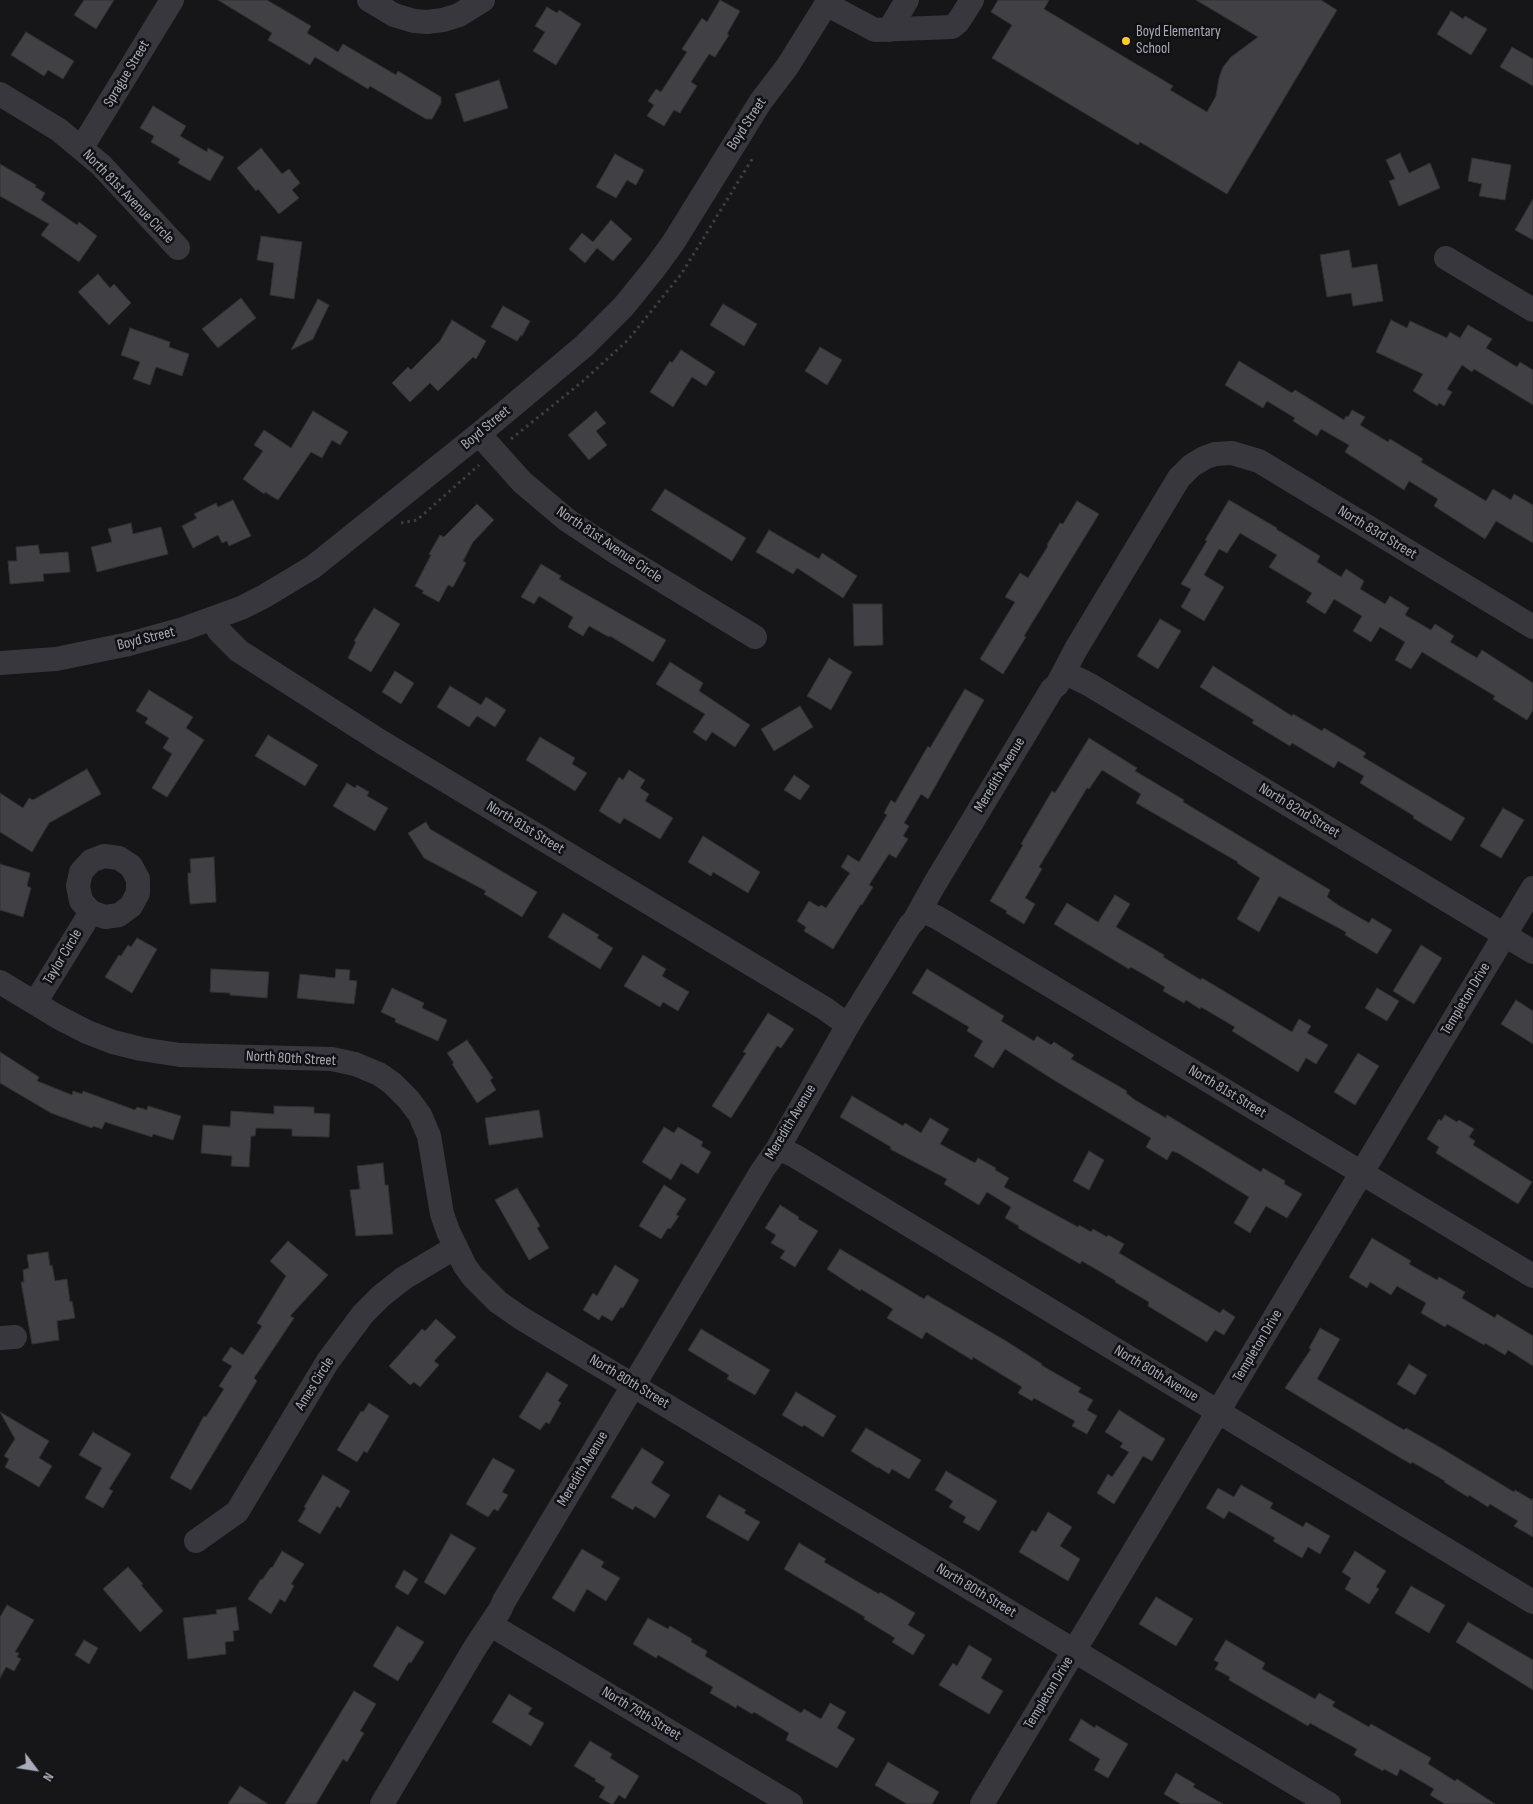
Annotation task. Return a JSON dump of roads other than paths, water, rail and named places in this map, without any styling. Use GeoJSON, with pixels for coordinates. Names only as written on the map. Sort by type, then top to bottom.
{"type":"FeatureCollection","features":[{"type":"Feature","properties":{"kind":"street","name":"Sprague Street"},"geometry":{"type":"LineString","coordinates":[[78,146],[87,139],[172,0]]}},
{"type":"Feature","properties":{"kind":"street"},"geometry":{"type":"LineString","coordinates":[[368,0],[394,15],[414,21],[443,20],[459,15],[483,0]]}},
{"type":"Feature","properties":{"kind":"street"},"geometry":{"type":"LineString","coordinates":[[889,30],[907,0]]}},
{"type":"Feature","properties":{"kind":"street"},"geometry":{"type":"LineString","coordinates":[[827,2],[875,30],[889,30],[952,27],[958,22],[972,0]]}},
{"type":"Feature","properties":{"kind":"street","name":"Boyd Street"},"geometry":{"type":"LineString","coordinates":[[0,663],[56,659],[129,644],[183,630],[241,608],[313,567],[479,434],[584,346],[624,306],[654,269],[678,234],[761,101],[787,66],[827,2]]}},
{"type":"Feature","properties":{"kind":"street","name":"North 81st Avenue Circle"},"geometry":{"type":"LineString","coordinates":[[0,94],[59,130],[101,165],[178,248]]}},
{"type":"Feature","properties":{"kind":"street"},"geometry":{"type":"LineString","coordinates":[[1446,258],[1533,310]]}},
{"type":"Feature","properties":{"kind":"street","name":"North 81st Avenue Circle"},"geometry":{"type":"LineString","coordinates":[[479,434],[522,482],[568,520],[617,553],[755,637]]}},
{"type":"Feature","properties":{"kind":"street","name":"North 83rd Street"},"geometry":{"type":"LineString","coordinates":[[1215,454],[1232,453],[1259,461],[1533,627]]}},
{"type":"Feature","properties":{"kind":"street","name":"Meredith Avenue"},"geometry":{"type":"LineString","coordinates":[[382,1804],[762,1171],[778,1148],[848,1025],[921,910],[934,885],[1064,672],[1179,478],[1191,466],[1215,454]]}},
{"type":"Feature","properties":{"kind":"street","name":"North 81st Street"},"geometry":{"type":"LineString","coordinates":[[212,619],[219,630],[240,651],[383,743],[824,1008],[848,1025]]}},
{"type":"Feature","properties":{"kind":"street","name":"North 82nd Street"},"geometry":{"type":"LineString","coordinates":[[1064,672],[1090,685],[1533,952]]}},
{"type":"Feature","properties":{"kind":"street","name":"Templeton Drive"},"geometry":{"type":"LineString","coordinates":[[982,1804],[1533,888]]}},
{"type":"Feature","properties":{"kind":"street","name":"North 81st Street"},"geometry":{"type":"LineString","coordinates":[[921,910],[947,923],[1533,1276]]}},
{"type":"Feature","properties":{"kind":"street","name":"Taylor Circle"},"geometry":{"type":"LineString","coordinates":[[35,1003],[91,912]]}},
{"type":"Feature","properties":{"kind":"street","name":"North 80th Street"},"geometry":{"type":"LineString","coordinates":[[0,982],[87,1032],[141,1049],[180,1054],[332,1059],[355,1064],[379,1074],[392,1083],[409,1100],[420,1115],[429,1136],[442,1214],[448,1231],[473,1277],[498,1302],[521,1318],[634,1384],[1329,1804]]}},
{"type":"Feature","properties":{"kind":"street","name":"North 80th Avenue"},"geometry":{"type":"LineString","coordinates":[[778,1148],[795,1156],[1533,1602]]}},
{"type":"Feature","properties":{"kind":"street","name":"Ames Circle"},"geometry":{"type":"LineString","coordinates":[[196,1541],[237,1512],[328,1361],[346,1334],[363,1314],[381,1296],[404,1278],[456,1247]]}},
{"type":"Feature","properties":{"kind":"street","name":"North 79th Street"},"geometry":{"type":"LineString","coordinates":[[491,1625],[791,1804]]}},
{"type":"Feature","properties":{"kind":"place","name":"Boyd Elementary School"},"geometry":{"type":"Point","coordinates":[1126,41]}}]}
